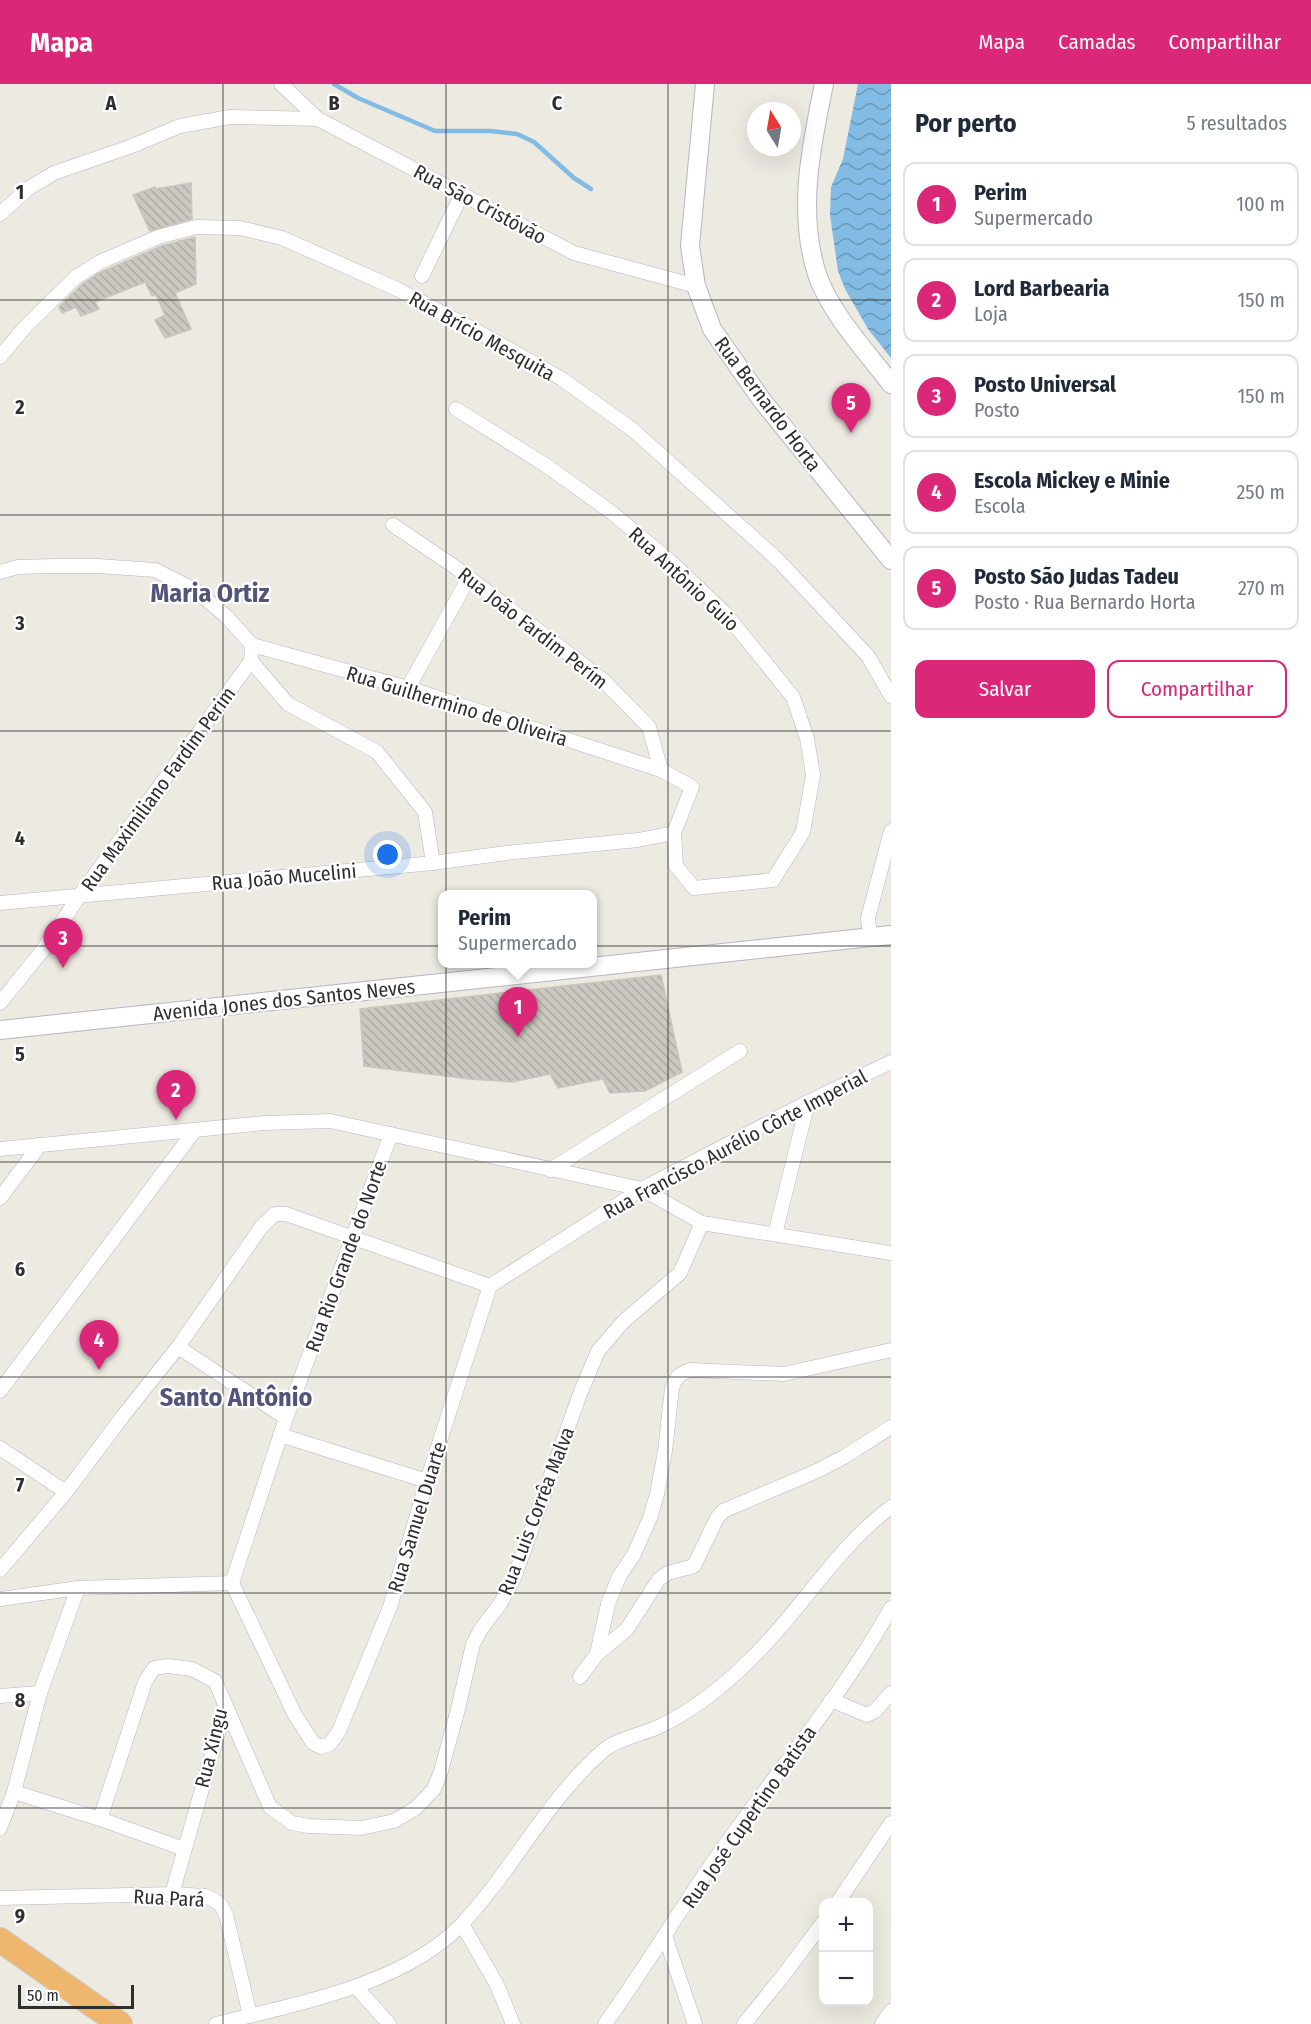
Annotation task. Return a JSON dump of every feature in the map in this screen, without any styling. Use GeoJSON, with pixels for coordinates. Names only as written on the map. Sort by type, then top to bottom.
{"type":"FeatureCollection","features":[{"type":"Feature","properties":{"kind":"highway"},"geometry":{"type":"LineString","coordinates":[[0,1940],[114,2020]]}},
{"type":"Feature","properties":{"kind":"main road","name":"Rua Bernardo Horta"},"geometry":{"type":"LineString","coordinates":[[705,84],[690,246],[696,286],[712,329],[761,399],[891,560]]}},
{"type":"Feature","properties":{"kind":"main road"},"geometry":{"type":"LineString","coordinates":[[824,84],[809,153],[807,195],[810,240],[818,274],[831,302],[891,384]]}},
{"type":"Feature","properties":{"kind":"main road","name":"Avenida Jones dos Santos Neves"},"geometry":{"type":"LineString","coordinates":[[597,967],[891,935]]}},
{"type":"Feature","properties":{"kind":"main road","name":"Avenida Jones dos Santos Neves"},"geometry":{"type":"LineString","coordinates":[[0,1030],[586,968]]}},
{"type":"Feature","properties":{"kind":"street","name":"Rua São Cristóvão"},"geometry":{"type":"LineString","coordinates":[[281,84],[318,119],[574,253],[696,286]]}},
{"type":"Feature","properties":{"kind":"street"},"geometry":{"type":"LineString","coordinates":[[0,214],[29,188],[54,173],[132,146],[180,126],[230,117],[318,119]]}},
{"type":"Feature","properties":{"kind":"street"},"geometry":{"type":"LineString","coordinates":[[422,276],[462,194]]}},
{"type":"Feature","properties":{"kind":"street","name":"Rua Brício Mesquita"},"geometry":{"type":"LineString","coordinates":[[0,357],[26,326],[76,278],[100,262],[158,237],[196,227],[240,228],[282,238],[397,289],[475,330],[562,379],[633,430],[778,560],[868,656],[891,696]]}},
{"type":"Feature","properties":{"kind":"street","name":"Rua Antônio Guio"},"geometry":{"type":"LineString","coordinates":[[456,410],[547,466],[611,512],[669,561],[725,613],[793,697],[807,738],[813,775],[803,832],[773,880],[694,888],[676,866],[674,833]]}},
{"type":"Feature","properties":{"kind":"street","name":"Rua João Fardim Perím"},"geometry":{"type":"LineString","coordinates":[[393,525],[455,567],[602,679],[649,727],[661,770]]}},
{"type":"Feature","properties":{"kind":"street"},"geometry":{"type":"LineString","coordinates":[[0,572],[18,567],[54,566],[155,570],[195,590],[226,616],[252,645],[251,661],[288,704],[377,752],[425,812],[433,863]]}},
{"type":"Feature","properties":{"kind":"street"},"geometry":{"type":"LineString","coordinates":[[408,688],[468,579]]}},
{"type":"Feature","properties":{"kind":"street","name":"Rua Guilhermino de Oliveira"},"geometry":{"type":"LineString","coordinates":[[252,645],[408,688],[661,770]]}},
{"type":"Feature","properties":{"kind":"street","name":"Rua Maximiliano Fardim Perim"},"geometry":{"type":"LineString","coordinates":[[0,1003],[42,951],[80,895],[251,661]]}},
{"type":"Feature","properties":{"kind":"street"},"geometry":{"type":"LineString","coordinates":[[661,770],[692,787],[674,833]]}},
{"type":"Feature","properties":{"kind":"street"},"geometry":{"type":"LineString","coordinates":[[870,938],[868,918],[891,831]]}},
{"type":"Feature","properties":{"kind":"street","name":"Rua João Mucelini"},"geometry":{"type":"LineString","coordinates":[[0,903],[433,863],[638,840],[674,833]]}},
{"type":"Feature","properties":{"kind":"street"},"geometry":{"type":"LineString","coordinates":[[550,1170],[740,1051]]}},
{"type":"Feature","properties":{"kind":"street","name":"Rua Francisco Aurélio Côrte Imperial"},"geometry":{"type":"LineString","coordinates":[[490,1286],[642,1189],[808,1102],[891,1062]]}},
{"type":"Feature","properties":{"kind":"street"},"geometry":{"type":"LineString","coordinates":[[775,1234],[808,1102]]}},
{"type":"Feature","properties":{"kind":"street"},"geometry":{"type":"LineString","coordinates":[[0,1149],[265,1123],[330,1121],[642,1189],[702,1222],[891,1253]]}},
{"type":"Feature","properties":{"kind":"street"},"geometry":{"type":"LineString","coordinates":[[0,1391],[195,1130]]}},
{"type":"Feature","properties":{"kind":"street","name":"Rua Rio Grande do Norte"},"geometry":{"type":"LineString","coordinates":[[232,1583],[286,1418],[391,1134]]}},
{"type":"Feature","properties":{"kind":"street"},"geometry":{"type":"LineString","coordinates":[[0,1198],[40,1145]]}},
{"type":"Feature","properties":{"kind":"street"},"geometry":{"type":"LineString","coordinates":[[0,1570],[66,1492],[178,1347],[262,1226],[275,1214],[286,1214],[352,1236],[490,1286]]}},
{"type":"Feature","properties":{"kind":"street","name":"Rua Luis Corrêa Malva"},"geometry":{"type":"LineString","coordinates":[[226,1705],[270,1807],[292,1824],[308,1827],[362,1828],[394,1821],[416,1808],[434,1789],[454,1725],[473,1644],[500,1604],[514,1578],[580,1394],[598,1351],[624,1321],[680,1274],[702,1222]]}},
{"type":"Feature","properties":{"kind":"street","name":"Rua Samuel Duarte"},"geometry":{"type":"LineString","coordinates":[[232,1583],[295,1715],[313,1743],[321,1747],[330,1744],[339,1731],[390,1607],[427,1481],[490,1286]]}},
{"type":"Feature","properties":{"kind":"street"},"geometry":{"type":"LineString","coordinates":[[178,1347],[286,1418]]}},
{"type":"Feature","properties":{"kind":"street"},"geometry":{"type":"LineString","coordinates":[[597,1654],[608,1604],[619,1577],[634,1554],[650,1518],[657,1494],[675,1379],[690,1370],[784,1374],[891,1350]]}},
{"type":"Feature","properties":{"kind":"street"},"geometry":{"type":"LineString","coordinates":[[580,1677],[597,1654],[627,1629],[659,1579],[668,1573],[694,1566],[717,1518],[723,1511],[817,1472],[891,1427]]}},
{"type":"Feature","properties":{"kind":"street"},"geometry":{"type":"LineString","coordinates":[[280,1435],[427,1481]]}},
{"type":"Feature","properties":{"kind":"street"},"geometry":{"type":"LineString","coordinates":[[0,1448],[66,1492]]}},
{"type":"Feature","properties":{"kind":"street"},"geometry":{"type":"LineString","coordinates":[[216,2024],[356,1987],[397,1970],[449,1936],[482,1901],[585,1767],[607,1747],[660,1726],[705,1699],[753,1657],[812,1592],[847,1547],[875,1519],[891,1507]]}},
{"type":"Feature","properties":{"kind":"street"},"geometry":{"type":"LineString","coordinates":[[0,1599],[78,1588],[232,1583]]}},
{"type":"Feature","properties":{"kind":"street"},"geometry":{"type":"LineString","coordinates":[[0,1828],[15,1792],[40,1693],[78,1588]]}},
{"type":"Feature","properties":{"kind":"street","name":"Rua José Cupertino Batista"},"geometry":{"type":"LineString","coordinates":[[605,2024],[711,1865],[861,1657],[891,1608]]}},
{"type":"Feature","properties":{"kind":"street","name":"Rua Xingu"},"geometry":{"type":"LineString","coordinates":[[100,1819],[145,1682],[154,1668],[168,1666],[192,1669],[214,1681],[226,1705],[172,1894]]}},
{"type":"Feature","properties":{"kind":"street"},"geometry":{"type":"LineString","coordinates":[[0,1696],[40,1693]]}},
{"type":"Feature","properties":{"kind":"street"},"geometry":{"type":"LineString","coordinates":[[831,1700],[867,1715],[875,1711],[891,1693]]}},
{"type":"Feature","properties":{"kind":"street"},"geometry":{"type":"LineString","coordinates":[[15,1792],[184,1849]]}},
{"type":"Feature","properties":{"kind":"street"},"geometry":{"type":"LineString","coordinates":[[840,1898],[891,1823]]}},
{"type":"Feature","properties":{"kind":"street","name":"Rua Pará"},"geometry":{"type":"LineString","coordinates":[[0,1898],[172,1894],[205,1896],[214,1900],[221,1905],[231,1931],[250,2015]]}},
{"type":"Feature","properties":{"kind":"street"},"geometry":{"type":"LineString","coordinates":[[462,1924],[497,1985],[513,2024]]}},
{"type":"Feature","properties":{"kind":"street"},"geometry":{"type":"LineString","coordinates":[[744,2024],[819,1929]]}},
{"type":"Feature","properties":{"kind":"street"},"geometry":{"type":"LineString","coordinates":[[665,1936],[695,2024]]}},
{"type":"Feature","properties":{"kind":"street"},"geometry":{"type":"LineString","coordinates":[[356,1987],[389,2024]]}},
{"type":"Feature","properties":{"kind":"street"},"geometry":{"type":"LineString","coordinates":[[882,2024],[891,2011]]}},
{"type":"Feature","properties":{"kind":"water"},"geometry":{"type":"Polygon","coordinates":[[[858,84],[891,84],[891,358],[868,329],[845,289],[838,271],[830,215],[831,187],[843,159],[858,84]]]}},
{"type":"Feature","properties":{"kind":"building"},"geometry":{"type":"Polygon","coordinates":[[[191,183],[192,219],[150,231],[133,195],[155,187],[156,189],[191,183]]]}},
{"type":"Feature","properties":{"kind":"building"},"geometry":{"type":"Polygon","coordinates":[[[195,237],[196,284],[175,293],[191,329],[165,338],[155,320],[165,315],[156,295],[152,296],[145,282],[95,302],[99,309],[81,316],[76,307],[62,313],[59,307],[82,284],[99,273],[161,246],[195,237]]]}},
{"type":"Feature","properties":{"kind":"building"},"geometry":{"type":"Polygon","coordinates":[[[661,975],[682,1072],[645,1091],[610,1093],[603,1079],[558,1088],[550,1074],[512,1082],[364,1066],[360,1009],[661,975]]]}},
{"type":"Feature","properties":{"kind":"waterway"},"geometry":{"type":"LineString","coordinates":[[334,84],[358,98],[435,131],[491,131],[517,134],[534,142],[574,178],[591,189]]}},
{"type":"Feature","properties":{"kind":"place","name":"Posto São Judas Tadeu"},"geometry":{"type":"Point","coordinates":[851,433]}},
{"type":"Feature","properties":{"kind":"place","name":"Posto Universal"},"geometry":{"type":"Point","coordinates":[63,968]}},
{"type":"Feature","properties":{"kind":"place","name":"Perim"},"geometry":{"type":"Point","coordinates":[518,1037]}},
{"type":"Feature","properties":{"kind":"place","name":"Lord Barbearia"},"geometry":{"type":"Point","coordinates":[176,1120]}},
{"type":"Feature","properties":{"kind":"place","name":"Escola Mickey e Minie"},"geometry":{"type":"Point","coordinates":[99,1370]}},
{"type":"Feature","properties":{"kind":"district","name":"Maria Ortiz"},"geometry":{"type":"Point","coordinates":[210,593]}},
{"type":"Feature","properties":{"kind":"district","name":"Santo Antônio"},"geometry":{"type":"Point","coordinates":[236,1397]}}]}
